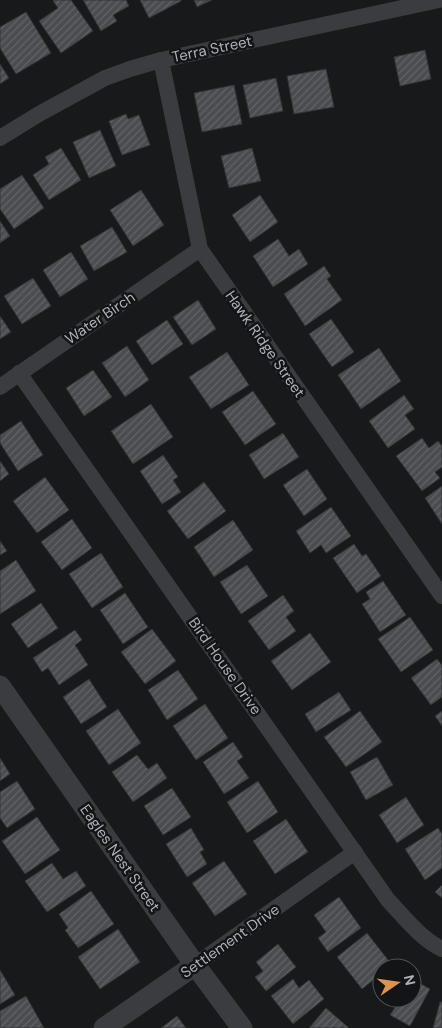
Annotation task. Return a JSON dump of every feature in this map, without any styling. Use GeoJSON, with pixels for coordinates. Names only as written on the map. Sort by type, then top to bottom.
{"type":"FeatureCollection","features":[{"type":"Feature","properties":{"kind":"street","name":"Terra Street"},"geometry":{"type":"LineString","coordinates":[[0,138],[105,78],[130,69],[161,60],[439,0]]}},
{"type":"Feature","properties":{"kind":"street","name":"Hawk Ridge Street"},"geometry":{"type":"LineString","coordinates":[[161,60],[200,250],[442,596]]}},
{"type":"Feature","properties":{"kind":"street","name":"Water Birch"},"geometry":{"type":"LineString","coordinates":[[0,387],[200,250]]}},
{"type":"Feature","properties":{"kind":"street","name":"Bird House Drive"},"geometry":{"type":"LineString","coordinates":[[19,373],[388,900],[418,931],[442,949]]}},
{"type":"Feature","properties":{"kind":"street","name":"Eagles Nest Street"},"geometry":{"type":"LineString","coordinates":[[0,686],[195,965],[242,1028]]}},
{"type":"Feature","properties":{"kind":"street","name":"Settlement Drive"},"geometry":{"type":"LineString","coordinates":[[104,1028],[355,852]]}},
{"type":"Feature","properties":{"kind":"building"},"geometry":{"type":"Polygon","coordinates":[[[54,0],[71,0],[93,31],[61,53],[39,21],[58,8],[54,0]]]}},
{"type":"Feature","properties":{"kind":"building"},"geometry":{"type":"Polygon","coordinates":[[[83,0],[126,0],[129,6],[113,15],[117,21],[101,31],[83,0]]]}},
{"type":"Feature","properties":{"kind":"building"},"geometry":{"type":"Polygon","coordinates":[[[140,0],[181,0],[181,1],[149,18],[140,0]]]}},
{"type":"Feature","properties":{"kind":"building"},"geometry":{"type":"Polygon","coordinates":[[[194,0],[212,0],[197,7],[194,0]]]}},
{"type":"Feature","properties":{"kind":"building"},"geometry":{"type":"Polygon","coordinates":[[[26,12],[51,53],[16,74],[0,48],[0,27],[26,12]]]}},
{"type":"Feature","properties":{"kind":"building"},"geometry":{"type":"Polygon","coordinates":[[[425,50],[431,79],[400,86],[394,57],[425,50]]]}},
{"type":"Feature","properties":{"kind":"building"},"geometry":{"type":"Polygon","coordinates":[[[0,64],[9,78],[0,84],[0,64]]]}},
{"type":"Feature","properties":{"kind":"building"},"geometry":{"type":"Polygon","coordinates":[[[326,69],[334,107],[294,114],[287,76],[326,69]]]}},
{"type":"Feature","properties":{"kind":"building"},"geometry":{"type":"Polygon","coordinates":[[[276,78],[283,111],[250,118],[243,85],[276,78]]]}},
{"type":"Feature","properties":{"kind":"building"},"geometry":{"type":"Polygon","coordinates":[[[234,85],[242,124],[202,132],[194,93],[234,85]]]}},
{"type":"Feature","properties":{"kind":"building"},"geometry":{"type":"Polygon","coordinates":[[[126,114],[128,119],[139,115],[150,145],[122,155],[109,121],[126,114]]]}},
{"type":"Feature","properties":{"kind":"building"},"geometry":{"type":"Polygon","coordinates":[[[100,130],[116,166],[89,178],[73,142],[100,130]]]}},
{"type":"Feature","properties":{"kind":"building"},"geometry":{"type":"Polygon","coordinates":[[[61,148],[81,180],[49,200],[33,175],[49,164],[45,157],[61,148]]]}},
{"type":"Feature","properties":{"kind":"building"},"geometry":{"type":"Polygon","coordinates":[[[252,148],[261,181],[229,188],[221,156],[252,148]]]}},
{"type":"Feature","properties":{"kind":"building"},"geometry":{"type":"Polygon","coordinates":[[[22,175],[44,208],[14,229],[0,209],[0,189],[22,175]]]}},
{"type":"Feature","properties":{"kind":"building"},"geometry":{"type":"Polygon","coordinates":[[[141,190],[164,225],[133,246],[110,210],[141,190]]]}},
{"type":"Feature","properties":{"kind":"building"},"geometry":{"type":"Polygon","coordinates":[[[260,195],[278,222],[250,242],[232,215],[260,195]]]}},
{"type":"Feature","properties":{"kind":"building"},"geometry":{"type":"Polygon","coordinates":[[[0,221],[10,236],[0,243],[0,221]]]}},
{"type":"Feature","properties":{"kind":"building"},"geometry":{"type":"Polygon","coordinates":[[[112,227],[127,252],[94,271],[80,246],[112,227]]]}},
{"type":"Feature","properties":{"kind":"building"},"geometry":{"type":"Polygon","coordinates":[[[278,239],[289,256],[299,249],[308,264],[273,287],[253,256],[278,239]]]}},
{"type":"Feature","properties":{"kind":"building"},"geometry":{"type":"Polygon","coordinates":[[[71,252],[88,279],[60,297],[43,270],[71,252]]]}},
{"type":"Feature","properties":{"kind":"building"},"geometry":{"type":"Polygon","coordinates":[[[324,266],[331,276],[327,279],[342,300],[305,326],[284,294],[324,266]]]}},
{"type":"Feature","properties":{"kind":"building"},"geometry":{"type":"Polygon","coordinates":[[[33,278],[51,306],[22,324],[4,296],[33,278]]]}},
{"type":"Feature","properties":{"kind":"building"},"geometry":{"type":"Polygon","coordinates":[[[198,300],[216,329],[192,345],[173,317],[198,300]]]}},
{"type":"Feature","properties":{"kind":"building"},"geometry":{"type":"Polygon","coordinates":[[[0,316],[11,332],[0,339],[0,316]]]}},
{"type":"Feature","properties":{"kind":"building"},"geometry":{"type":"Polygon","coordinates":[[[331,319],[354,352],[332,367],[309,334],[331,319]]]}},
{"type":"Feature","properties":{"kind":"building"},"geometry":{"type":"Polygon","coordinates":[[[167,320],[183,344],[152,365],[136,341],[167,320]]]}},
{"type":"Feature","properties":{"kind":"building"},"geometry":{"type":"Polygon","coordinates":[[[127,346],[149,380],[125,397],[102,363],[127,346]]]}},
{"type":"Feature","properties":{"kind":"building"},"geometry":{"type":"Polygon","coordinates":[[[379,348],[401,381],[361,409],[338,375],[379,348]]]}},
{"type":"Feature","properties":{"kind":"building"},"geometry":{"type":"Polygon","coordinates":[[[227,352],[249,385],[211,409],[189,377],[227,352]]]}},
{"type":"Feature","properties":{"kind":"building"},"geometry":{"type":"Polygon","coordinates":[[[93,370],[112,397],[84,416],[66,388],[93,370]]]}},
{"type":"Feature","properties":{"kind":"building"},"geometry":{"type":"Polygon","coordinates":[[[253,391],[276,424],[245,445],[222,412],[253,391]]]}},
{"type":"Feature","properties":{"kind":"building"},"geometry":{"type":"Polygon","coordinates":[[[404,395],[414,409],[405,415],[415,429],[388,448],[369,421],[404,395]]]}},
{"type":"Feature","properties":{"kind":"building"},"geometry":{"type":"Polygon","coordinates":[[[151,404],[173,437],[133,464],[111,431],[151,404]]]}},
{"type":"Feature","properties":{"kind":"building"},"geometry":{"type":"Polygon","coordinates":[[[21,421],[43,455],[18,471],[0,443],[0,435],[21,421]]]}},
{"type":"Feature","properties":{"kind":"building"},"geometry":{"type":"Polygon","coordinates":[[[283,433],[299,457],[264,479],[249,455],[283,433]]]}},
{"type":"Feature","properties":{"kind":"building"},"geometry":{"type":"Polygon","coordinates":[[[422,438],[429,448],[438,441],[442,446],[442,467],[435,472],[440,478],[422,491],[396,456],[422,438]]]}},
{"type":"Feature","properties":{"kind":"building"},"geometry":{"type":"Polygon","coordinates":[[[163,455],[178,477],[173,480],[181,492],[162,504],[140,471],[163,455]]]}},
{"type":"Feature","properties":{"kind":"building"},"geometry":{"type":"Polygon","coordinates":[[[0,461],[9,474],[0,481],[0,461]]]}},
{"type":"Feature","properties":{"kind":"building"},"geometry":{"type":"Polygon","coordinates":[[[307,469],[327,499],[304,516],[283,485],[307,469]]]}},
{"type":"Feature","properties":{"kind":"building"},"geometry":{"type":"Polygon","coordinates":[[[45,477],[69,510],[37,533],[13,501],[45,477]]]}},
{"type":"Feature","properties":{"kind":"building"},"geometry":{"type":"Polygon","coordinates":[[[204,482],[226,511],[188,539],[167,511],[204,482]]]}},
{"type":"Feature","properties":{"kind":"building"},"geometry":{"type":"Polygon","coordinates":[[[442,486],[442,524],[425,498],[442,486]]]}},
{"type":"Feature","properties":{"kind":"building"},"geometry":{"type":"Polygon","coordinates":[[[331,507],[351,536],[326,553],[321,545],[310,553],[296,531],[331,507]]]}},
{"type":"Feature","properties":{"kind":"building"},"geometry":{"type":"Polygon","coordinates":[[[72,519],[92,548],[62,570],[41,542],[72,519]]]}},
{"type":"Feature","properties":{"kind":"building"},"geometry":{"type":"Polygon","coordinates":[[[233,520],[253,550],[214,577],[194,547],[233,520]]]}},
{"type":"Feature","properties":{"kind":"building"},"geometry":{"type":"Polygon","coordinates":[[[0,541],[7,551],[0,555],[0,541]]]}},
{"type":"Feature","properties":{"kind":"building"},"geometry":{"type":"Polygon","coordinates":[[[354,544],[362,556],[366,554],[381,576],[357,593],[333,558],[354,544]]]}},
{"type":"Feature","properties":{"kind":"building"},"geometry":{"type":"Polygon","coordinates":[[[101,553],[123,587],[92,608],[69,574],[101,553]]]}},
{"type":"Feature","properties":{"kind":"building"},"geometry":{"type":"Polygon","coordinates":[[[16,560],[36,591],[0,614],[0,571],[16,560]]]}},
{"type":"Feature","properties":{"kind":"building"},"geometry":{"type":"Polygon","coordinates":[[[247,565],[268,596],[241,614],[220,582],[247,565]]]}},
{"type":"Feature","properties":{"kind":"building"},"geometry":{"type":"Polygon","coordinates":[[[383,581],[406,615],[380,632],[362,604],[370,599],[366,592],[383,581]]]}},
{"type":"Feature","properties":{"kind":"building"},"geometry":{"type":"Polygon","coordinates":[[[125,593],[148,627],[123,644],[100,610],[125,593]]]}},
{"type":"Feature","properties":{"kind":"building"},"geometry":{"type":"Polygon","coordinates":[[[283,595],[294,611],[286,617],[296,631],[269,650],[248,621],[283,595]]]}},
{"type":"Feature","properties":{"kind":"building"},"geometry":{"type":"Polygon","coordinates":[[[41,603],[58,628],[28,648],[11,624],[41,603]]]}},
{"type":"Feature","properties":{"kind":"building"},"geometry":{"type":"Polygon","coordinates":[[[410,617],[433,650],[401,672],[378,639],[410,617]]]}},
{"type":"Feature","properties":{"kind":"building"},"geometry":{"type":"Polygon","coordinates":[[[152,629],[176,661],[145,684],[121,652],[152,629]]]}},
{"type":"Feature","properties":{"kind":"building"},"geometry":{"type":"Polygon","coordinates":[[[75,630],[82,640],[75,645],[88,665],[59,685],[48,668],[42,672],[33,658],[75,630]]]}},
{"type":"Feature","properties":{"kind":"building"},"geometry":{"type":"Polygon","coordinates":[[[310,633],[331,662],[292,690],[271,661],[310,633]]]}},
{"type":"Feature","properties":{"kind":"building"},"geometry":{"type":"Polygon","coordinates":[[[437,659],[442,665],[442,697],[431,705],[411,678],[437,659]]]}},
{"type":"Feature","properties":{"kind":"building"},"geometry":{"type":"Polygon","coordinates":[[[178,670],[198,699],[167,720],[148,690],[178,670]]]}},
{"type":"Feature","properties":{"kind":"building"},"geometry":{"type":"Polygon","coordinates":[[[89,679],[107,707],[81,724],[63,697],[89,679]]]}},
{"type":"Feature","properties":{"kind":"building"},"geometry":{"type":"Polygon","coordinates":[[[339,692],[351,710],[316,732],[305,714],[339,692]]]}},
{"type":"Feature","properties":{"kind":"building"},"geometry":{"type":"Polygon","coordinates":[[[205,704],[228,738],[196,760],[173,726],[205,704]]]}},
{"type":"Feature","properties":{"kind":"building"},"geometry":{"type":"Polygon","coordinates":[[[118,709],[141,743],[109,765],[86,731],[118,709]]]}},
{"type":"Feature","properties":{"kind":"building"},"geometry":{"type":"Polygon","coordinates":[[[360,711],[382,742],[346,767],[324,737],[360,711]]]}},
{"type":"Feature","properties":{"kind":"building"},"geometry":{"type":"Polygon","coordinates":[[[442,711],[442,726],[435,716],[442,711]]]}},
{"type":"Feature","properties":{"kind":"building"},"geometry":{"type":"Polygon","coordinates":[[[233,742],[243,757],[237,761],[249,778],[224,794],[203,762],[233,742]]]}},
{"type":"Feature","properties":{"kind":"building"},"geometry":{"type":"Polygon","coordinates":[[[137,755],[148,769],[157,763],[167,778],[133,802],[112,772],[137,755]]]}},
{"type":"Feature","properties":{"kind":"building"},"geometry":{"type":"Polygon","coordinates":[[[377,757],[393,785],[366,800],[350,772],[377,757]]]}},
{"type":"Feature","properties":{"kind":"building"},"geometry":{"type":"Polygon","coordinates":[[[0,758],[10,774],[0,781],[0,758]]]}},
{"type":"Feature","properties":{"kind":"building"},"geometry":{"type":"Polygon","coordinates":[[[17,781],[35,809],[7,828],[0,818],[0,792],[17,781]]]}},
{"type":"Feature","properties":{"kind":"building"},"geometry":{"type":"Polygon","coordinates":[[[258,781],[278,812],[247,833],[227,802],[258,781]]]}},
{"type":"Feature","properties":{"kind":"building"},"geometry":{"type":"Polygon","coordinates":[[[172,788],[191,817],[163,835],[144,806],[172,788]]]}},
{"type":"Feature","properties":{"kind":"building"},"geometry":{"type":"Polygon","coordinates":[[[406,797],[424,825],[397,843],[379,815],[406,797]]]}},
{"type":"Feature","properties":{"kind":"building"},"geometry":{"type":"Polygon","coordinates":[[[37,817],[60,850],[25,874],[2,841],[37,817]]]}},
{"type":"Feature","properties":{"kind":"building"},"geometry":{"type":"Polygon","coordinates":[[[286,819],[308,852],[275,874],[253,841],[286,819]]]}},
{"type":"Feature","properties":{"kind":"building"},"geometry":{"type":"Polygon","coordinates":[[[191,828],[204,850],[200,852],[207,864],[187,877],[166,844],[191,828]]]}},
{"type":"Feature","properties":{"kind":"building"},"geometry":{"type":"Polygon","coordinates":[[[438,828],[442,834],[442,868],[425,880],[405,849],[438,828]]]}},
{"type":"Feature","properties":{"kind":"building"},"geometry":{"type":"Polygon","coordinates":[[[224,861],[247,894],[215,916],[192,883],[224,861]]]}},
{"type":"Feature","properties":{"kind":"building"},"geometry":{"type":"Polygon","coordinates":[[[52,863],[63,879],[76,871],[86,886],[47,912],[25,881],[52,863]]]}},
{"type":"Feature","properties":{"kind":"building"},"geometry":{"type":"Polygon","coordinates":[[[442,885],[442,898],[435,892],[442,885]]]}},
{"type":"Feature","properties":{"kind":"building"},"geometry":{"type":"Polygon","coordinates":[[[91,891],[114,924],[78,948],[65,930],[68,928],[59,914],[91,891]]]}},
{"type":"Feature","properties":{"kind":"building"},"geometry":{"type":"Polygon","coordinates":[[[339,897],[361,928],[328,952],[318,938],[326,932],[314,915],[339,897]]]}},
{"type":"Feature","properties":{"kind":"building"},"geometry":{"type":"Polygon","coordinates":[[[118,929],[140,962],[100,989],[78,957],[118,929]]]}},
{"type":"Feature","properties":{"kind":"building"},"geometry":{"type":"Polygon","coordinates":[[[367,933],[387,958],[372,958],[372,981],[362,989],[337,957],[367,933]]]}},
{"type":"Feature","properties":{"kind":"building"},"geometry":{"type":"Polygon","coordinates":[[[278,944],[296,967],[266,991],[255,977],[263,971],[256,962],[278,944]]]}},
{"type":"Feature","properties":{"kind":"building"},"geometry":{"type":"Polygon","coordinates":[[[0,970],[15,995],[0,1004],[0,970]]]}},
{"type":"Feature","properties":{"kind":"building"},"geometry":{"type":"Polygon","coordinates":[[[293,979],[299,988],[309,980],[324,999],[293,1024],[271,996],[293,979]]]}},
{"type":"Feature","properties":{"kind":"building"},"geometry":{"type":"Polygon","coordinates":[[[422,985],[430,989],[422,1004],[422,985]]]}},
{"type":"Feature","properties":{"kind":"building"},"geometry":{"type":"Polygon","coordinates":[[[26,996],[44,1028],[0,1028],[0,1011],[26,996]]]}},
{"type":"Feature","properties":{"kind":"building"},"geometry":{"type":"Polygon","coordinates":[[[440,1002],[442,1002],[442,1028],[433,1028],[440,1002]]]}},
{"type":"Feature","properties":{"kind":"building"},"geometry":{"type":"Polygon","coordinates":[[[326,1008],[349,1028],[309,1028],[326,1008]]]}},
{"type":"Feature","properties":{"kind":"building"},"geometry":{"type":"Polygon","coordinates":[[[395,1008],[420,1008],[410,1026],[390,1015],[395,1008]]]}},
{"type":"Feature","properties":{"kind":"building"},"geometry":{"type":"Polygon","coordinates":[[[177,1016],[186,1028],[161,1028],[177,1016]]]}}]}
